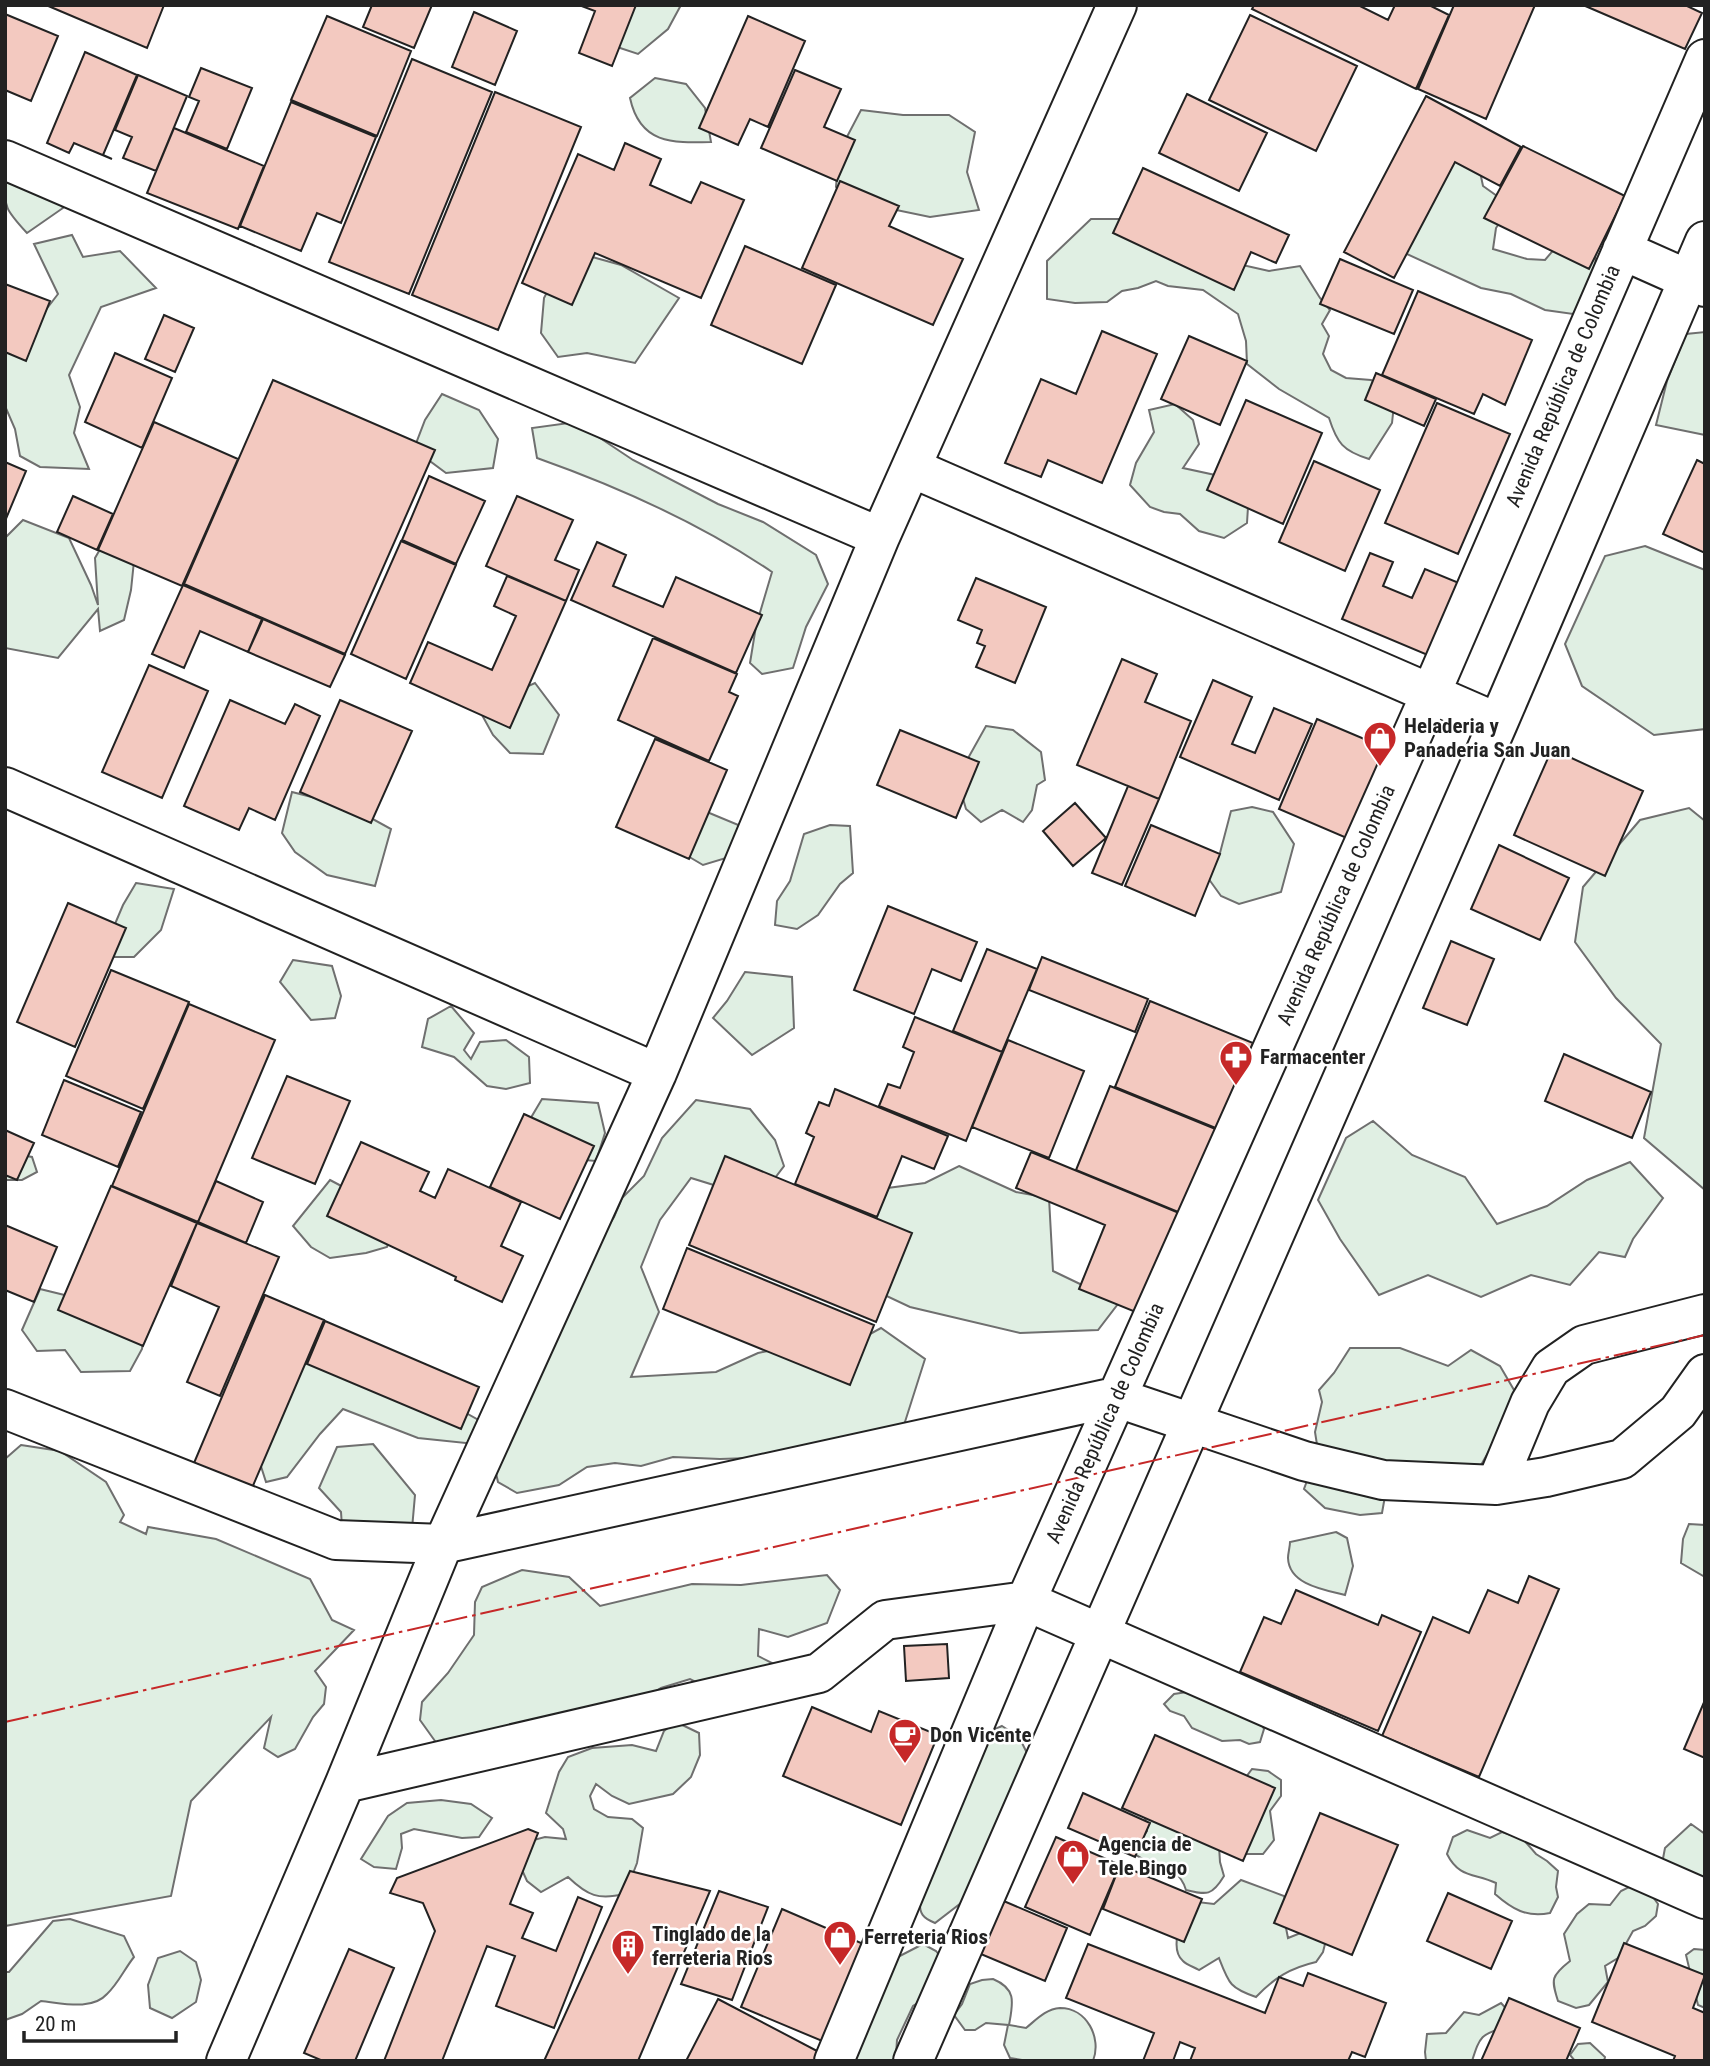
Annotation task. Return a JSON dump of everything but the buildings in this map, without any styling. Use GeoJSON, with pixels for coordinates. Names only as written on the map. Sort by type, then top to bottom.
{"type":"FeatureCollection","features":[{"type":"Feature","properties":{"kind":"street"},"geometry":{"type":"LineString","coordinates":[[233,2059],[443,1544],[657,1073],[880,537],[1108,8]]}},
{"type":"Feature","properties":{"kind":"street","name":"Avenida República de Colombia"},"geometry":{"type":"LineString","coordinates":[[834,2061],[1026,1601],[1431,693],[1705,59]]}},
{"type":"Feature","properties":{"kind":"street"},"geometry":{"type":"LineString","coordinates":[[5,160],[880,537]]}},
{"type":"Feature","properties":{"kind":"street"},"geometry":{"type":"LineString","coordinates":[[913,2061],[1498,723],[1696,284],[1705,242]]}},
{"type":"Feature","properties":{"kind":"street"},"geometry":{"type":"LineString","coordinates":[[1622,250],[1696,284]]}},
{"type":"Feature","properties":{"kind":"street"},"geometry":{"type":"LineString","coordinates":[[912,468],[1498,723]]}},
{"type":"Feature","properties":{"kind":"street"},"geometry":{"type":"LineString","coordinates":[[5,787],[657,1073]]}},
{"type":"Feature","properties":{"kind":"street"},"geometry":{"type":"LineString","coordinates":[[1496,1485],[1530,1403],[1551,1368],[1584,1345],[1705,1314]]}},
{"type":"Feature","properties":{"kind":"street"},"geometry":{"type":"LineString","coordinates":[[5,1409],[336,1539],[443,1544],[1115,1397],[1304,1461],[1383,1480],[1496,1485],[1546,1477],[1622,1459],[1678,1412],[1705,1374]]}},
{"type":"Feature","properties":{"kind":"street"},"geometry":{"type":"LineString","coordinates":[[345,1783],[819,1673],[885,1620],[1026,1601],[1705,1899]]}},
{"type":"Feature","properties":{"kind":"green space"},"geometry":{"type":"Polygon","coordinates":[[[614,5],[681,5],[668,29],[638,54],[617,47],[614,5]]]}},
{"type":"Feature","properties":{"kind":"green space"},"geometry":{"type":"Polygon","coordinates":[[[655,78],[686,84],[705,108],[711,142],[671,141],[660,138],[641,124],[630,98],[655,78]]]}},
{"type":"Feature","properties":{"kind":"green space"},"geometry":{"type":"Polygon","coordinates":[[[861,110],[903,115],[949,115],[975,132],[967,172],[979,210],[930,217],[882,207],[854,211],[836,187],[839,152],[861,110]]]}},
{"type":"Feature","properties":{"kind":"green space"},"geometry":{"type":"Polygon","coordinates":[[[1433,156],[1479,167],[1483,186],[1511,206],[1496,228],[1493,249],[1527,259],[1545,260],[1556,247],[1593,231],[1597,277],[1573,314],[1545,310],[1511,294],[1481,288],[1396,249],[1433,156]]]}},
{"type":"Feature","properties":{"kind":"green space"},"geometry":{"type":"Polygon","coordinates":[[[5,173],[52,181],[63,208],[27,233],[9,212],[5,173]]]}},
{"type":"Feature","properties":{"kind":"green space"},"geometry":{"type":"Polygon","coordinates":[[[1091,219],[1127,219],[1167,248],[1269,271],[1300,266],[1330,310],[1322,324],[1329,336],[1323,354],[1331,370],[1346,378],[1371,380],[1395,395],[1392,423],[1369,459],[1342,445],[1329,418],[1279,389],[1247,364],[1246,341],[1238,314],[1203,290],[1168,286],[1156,281],[1122,291],[1107,302],[1075,303],[1047,299],[1047,261],[1091,219]]]}},
{"type":"Feature","properties":{"kind":"green space"},"geometry":{"type":"Polygon","coordinates":[[[72,235],[83,257],[120,251],[156,288],[101,307],[69,375],[80,407],[74,433],[89,469],[40,467],[20,456],[15,429],[5,406],[5,324],[45,311],[58,294],[34,244],[72,235]]]}},
{"type":"Feature","properties":{"kind":"green space"},"geometry":{"type":"Polygon","coordinates":[[[578,253],[621,265],[679,298],[635,363],[587,353],[558,357],[541,333],[544,298],[566,256],[578,253]]]}},
{"type":"Feature","properties":{"kind":"green space"},"geometry":{"type":"Polygon","coordinates":[[[1705,332],[1705,435],[1656,425],[1667,381],[1686,334],[1705,332]]]}},
{"type":"Feature","properties":{"kind":"green space"},"geometry":{"type":"Polygon","coordinates":[[[442,394],[479,410],[498,439],[493,468],[446,473],[427,459],[412,454],[425,420],[442,394]]]}},
{"type":"Feature","properties":{"kind":"green space"},"geometry":{"type":"Polygon","coordinates":[[[1175,404],[1193,420],[1199,444],[1183,468],[1229,478],[1249,491],[1247,523],[1224,538],[1199,531],[1180,514],[1150,507],[1130,485],[1136,463],[1154,432],[1149,410],[1175,404]]]}},
{"type":"Feature","properties":{"kind":"green space"},"geometry":{"type":"Polygon","coordinates":[[[576,422],[633,460],[718,504],[763,522],[816,555],[828,584],[806,627],[793,668],[762,674],[750,663],[756,626],[772,572],[717,538],[658,508],[537,458],[532,428],[576,422]]]}},
{"type":"Feature","properties":{"kind":"green space"},"geometry":{"type":"Polygon","coordinates":[[[23,520],[69,538],[98,605],[95,558],[106,539],[134,561],[124,620],[100,631],[98,609],[58,658],[5,648],[5,538],[23,520]]]}},
{"type":"Feature","properties":{"kind":"green space"},"geometry":{"type":"Polygon","coordinates":[[[1645,546],[1705,570],[1705,729],[1654,735],[1582,686],[1565,644],[1605,556],[1645,546]]]}},
{"type":"Feature","properties":{"kind":"green space"},"geometry":{"type":"Polygon","coordinates":[[[535,683],[559,715],[543,754],[510,753],[493,735],[482,715],[504,697],[535,683]]]}},
{"type":"Feature","properties":{"kind":"green space"},"geometry":{"type":"Polygon","coordinates":[[[986,726],[1013,730],[1041,752],[1045,780],[1037,785],[1032,810],[1023,822],[1002,810],[981,822],[966,809],[957,778],[986,726]]]}},
{"type":"Feature","properties":{"kind":"green space"},"geometry":{"type":"Polygon","coordinates":[[[292,792],[351,807],[391,829],[375,886],[327,875],[295,852],[282,833],[292,792]]]}},
{"type":"Feature","properties":{"kind":"green space"},"geometry":{"type":"Polygon","coordinates":[[[1252,807],[1273,812],[1294,844],[1281,892],[1239,904],[1221,896],[1208,878],[1220,853],[1231,811],[1252,807]]]}},
{"type":"Feature","properties":{"kind":"green space"},"geometry":{"type":"Polygon","coordinates":[[[1689,808],[1705,821],[1705,1190],[1644,1138],[1661,1044],[1616,998],[1575,942],[1583,887],[1640,820],[1689,808]]]}},
{"type":"Feature","properties":{"kind":"green space"},"geometry":{"type":"Polygon","coordinates":[[[707,812],[748,829],[736,855],[703,865],[681,852],[707,812]]]}},
{"type":"Feature","properties":{"kind":"green space"},"geometry":{"type":"Polygon","coordinates":[[[830,825],[850,826],[853,873],[840,884],[818,915],[797,929],[775,925],[777,901],[790,881],[804,834],[830,825]]]}},
{"type":"Feature","properties":{"kind":"green space"},"geometry":{"type":"Polygon","coordinates":[[[136,883],[174,889],[161,930],[134,957],[101,957],[123,905],[136,883]]]}},
{"type":"Feature","properties":{"kind":"green space"},"geometry":{"type":"Polygon","coordinates":[[[293,960],[332,966],[341,996],[335,1018],[311,1020],[280,982],[293,960]]]}},
{"type":"Feature","properties":{"kind":"green space"},"geometry":{"type":"Polygon","coordinates":[[[745,972],[792,977],[794,1028],[752,1055],[713,1018],[745,972]]]}},
{"type":"Feature","properties":{"kind":"green space"},"geometry":{"type":"Polygon","coordinates":[[[451,1006],[474,1033],[464,1050],[471,1059],[480,1042],[506,1040],[529,1057],[530,1083],[506,1089],[487,1086],[454,1057],[422,1047],[428,1019],[451,1006]]]}},
{"type":"Feature","properties":{"kind":"green space"},"geometry":{"type":"Polygon","coordinates":[[[542,1099],[598,1103],[605,1133],[596,1161],[560,1158],[529,1121],[542,1099]]]}},
{"type":"Feature","properties":{"kind":"green space"},"geometry":{"type":"Polygon","coordinates":[[[696,1100],[750,1109],[775,1140],[784,1166],[759,1199],[691,1178],[660,1220],[641,1267],[659,1312],[631,1377],[716,1372],[758,1353],[791,1346],[841,1350],[881,1328],[925,1359],[904,1425],[777,1457],[673,1457],[641,1466],[615,1463],[587,1467],[559,1485],[517,1493],[498,1482],[493,1460],[586,1261],[614,1217],[622,1198],[644,1176],[662,1138],[696,1100]]]}},
{"type":"Feature","properties":{"kind":"green space"},"geometry":{"type":"Polygon","coordinates":[[[1373,1121],[1412,1155],[1465,1177],[1497,1224],[1547,1206],[1587,1180],[1630,1162],[1663,1198],[1633,1239],[1625,1257],[1599,1252],[1570,1285],[1531,1275],[1481,1297],[1428,1275],[1379,1295],[1340,1239],[1318,1200],[1346,1138],[1373,1121]]]}},
{"type":"Feature","properties":{"kind":"green space"},"geometry":{"type":"Polygon","coordinates":[[[5,1152],[32,1157],[37,1172],[22,1180],[5,1180],[5,1152]]]}},
{"type":"Feature","properties":{"kind":"green space"},"geometry":{"type":"Polygon","coordinates":[[[959,1166],[1016,1192],[1049,1198],[1053,1271],[1080,1284],[1124,1296],[1098,1330],[1020,1333],[910,1307],[878,1292],[821,1212],[880,1189],[925,1183],[959,1166]]]}},
{"type":"Feature","properties":{"kind":"green space"},"geometry":{"type":"Polygon","coordinates":[[[330,1180],[398,1216],[387,1247],[330,1258],[311,1247],[293,1226],[330,1180]]]}},
{"type":"Feature","properties":{"kind":"green space"},"geometry":{"type":"Polygon","coordinates":[[[40,1289],[93,1302],[144,1331],[142,1349],[130,1371],[81,1372],[65,1350],[37,1351],[22,1330],[40,1289]]]}},
{"type":"Feature","properties":{"kind":"green space"},"geometry":{"type":"Polygon","coordinates":[[[1350,1348],[1400,1348],[1448,1366],[1471,1350],[1500,1366],[1514,1390],[1511,1412],[1472,1481],[1390,1468],[1382,1513],[1360,1515],[1325,1508],[1304,1489],[1318,1451],[1315,1432],[1322,1402],[1319,1390],[1350,1348]]]}},
{"type":"Feature","properties":{"kind":"green space"},"geometry":{"type":"Polygon","coordinates":[[[314,1352],[423,1389],[482,1422],[475,1444],[418,1438],[343,1409],[287,1477],[266,1482],[258,1457],[274,1407],[314,1352]]]}},
{"type":"Feature","properties":{"kind":"green space"},"geometry":{"type":"Polygon","coordinates":[[[373,1444],[415,1495],[412,1529],[342,1527],[341,1512],[319,1488],[337,1447],[373,1444]]]}},
{"type":"Feature","properties":{"kind":"green space"},"geometry":{"type":"Polygon","coordinates":[[[21,1445],[60,1451],[106,1482],[124,1515],[120,1522],[146,1534],[148,1527],[216,1539],[310,1579],[332,1620],[354,1630],[315,1671],[326,1687],[324,1704],[313,1717],[295,1749],[278,1757],[264,1748],[271,1717],[191,1801],[171,1896],[5,1926],[5,1459],[21,1445]]]}},
{"type":"Feature","properties":{"kind":"green space"},"geometry":{"type":"Polygon","coordinates":[[[1689,1524],[1705,1525],[1705,1577],[1681,1563],[1683,1539],[1689,1524]]]}},
{"type":"Feature","properties":{"kind":"green space"},"geometry":{"type":"Polygon","coordinates":[[[1336,1532],[1347,1538],[1353,1566],[1345,1595],[1309,1585],[1301,1580],[1290,1567],[1288,1558],[1290,1542],[1336,1532]]]}},
{"type":"Feature","properties":{"kind":"green space"},"geometry":{"type":"Polygon","coordinates":[[[522,1570],[569,1577],[600,1606],[692,1584],[741,1585],[827,1575],[840,1590],[827,1623],[788,1637],[759,1629],[758,1656],[772,1663],[763,1689],[728,1698],[690,1679],[661,1688],[634,1706],[440,1748],[420,1720],[422,1702],[448,1673],[474,1635],[475,1602],[482,1587],[522,1570]]]}},
{"type":"Feature","properties":{"kind":"green space"},"geometry":{"type":"Polygon","coordinates":[[[1187,1692],[1260,1720],[1264,1729],[1260,1742],[1249,1744],[1240,1740],[1222,1741],[1192,1728],[1184,1716],[1170,1711],[1164,1704],[1174,1694],[1187,1692]]]}},
{"type":"Feature","properties":{"kind":"green space"},"geometry":{"type":"Polygon","coordinates":[[[676,1722],[699,1733],[700,1755],[691,1777],[673,1794],[629,1804],[596,1784],[590,1796],[594,1809],[608,1817],[632,1819],[643,1828],[637,1863],[625,1894],[608,1897],[594,1895],[568,1877],[541,1892],[527,1881],[518,1861],[526,1842],[545,1837],[566,1839],[563,1829],[546,1813],[559,1772],[568,1757],[592,1748],[632,1745],[656,1751],[664,1731],[676,1722]]]}},
{"type":"Feature","properties":{"kind":"green space"},"geometry":{"type":"Polygon","coordinates":[[[1002,1726],[1019,1737],[1030,1759],[974,1889],[935,1923],[923,1915],[920,1900],[984,1734],[1002,1726]]]}},
{"type":"Feature","properties":{"kind":"green space"},"geometry":{"type":"Polygon","coordinates":[[[1252,1769],[1268,1771],[1281,1780],[1281,1796],[1270,1811],[1274,1840],[1263,1854],[1244,1854],[1219,1846],[1224,1876],[1212,1891],[1204,1893],[1186,1890],[1182,1881],[1170,1870],[1132,1852],[1147,1831],[1145,1817],[1243,1781],[1252,1769]]]}},
{"type":"Feature","properties":{"kind":"green space"},"geometry":{"type":"Polygon","coordinates":[[[441,1800],[471,1804],[492,1818],[479,1837],[462,1838],[414,1829],[401,1834],[402,1848],[396,1869],[374,1867],[361,1859],[388,1816],[407,1803],[441,1800]]]}},
{"type":"Feature","properties":{"kind":"green space"},"geometry":{"type":"Polygon","coordinates":[[[1691,1824],[1705,1834],[1705,1888],[1661,1869],[1665,1848],[1691,1824]]]}},
{"type":"Feature","properties":{"kind":"green space"},"geometry":{"type":"Polygon","coordinates":[[[1467,1830],[1490,1838],[1502,1832],[1523,1839],[1536,1854],[1558,1871],[1558,1897],[1550,1913],[1534,1914],[1514,1908],[1495,1894],[1496,1883],[1468,1874],[1452,1862],[1447,1854],[1453,1837],[1467,1830]]]}},
{"type":"Feature","properties":{"kind":"green space"},"geometry":{"type":"Polygon","coordinates":[[[1241,1880],[1284,1896],[1289,1908],[1286,1928],[1288,1938],[1308,1930],[1326,1940],[1323,1952],[1316,1962],[1283,1975],[1256,1997],[1232,1984],[1219,1958],[1199,1970],[1183,1961],[1177,1948],[1178,1932],[1189,1901],[1214,1904],[1241,1880]]]}},
{"type":"Feature","properties":{"kind":"green space"},"geometry":{"type":"Polygon","coordinates":[[[1633,1885],[1650,1893],[1658,1904],[1656,1916],[1645,1926],[1633,1931],[1618,1958],[1605,1966],[1608,1982],[1589,2005],[1576,2008],[1558,2001],[1554,1978],[1570,1961],[1564,1934],[1577,1914],[1589,1904],[1610,1905],[1621,1891],[1633,1885]]]}},
{"type":"Feature","properties":{"kind":"green space"},"geometry":{"type":"Polygon","coordinates":[[[70,1919],[124,1936],[134,1957],[115,1986],[93,2003],[76,2005],[41,2001],[22,2014],[5,2020],[5,1972],[9,1972],[53,1921],[70,1919]]]}},
{"type":"Feature","properties":{"kind":"green space"},"geometry":{"type":"Polygon","coordinates":[[[923,1944],[936,1951],[946,1964],[929,1996],[913,2006],[897,2040],[896,2055],[892,2061],[849,2061],[892,1960],[923,1944]]]}},
{"type":"Feature","properties":{"kind":"green space"},"geometry":{"type":"Polygon","coordinates":[[[1694,1949],[1705,1950],[1705,2008],[1698,2005],[1686,1955],[1694,1949]]]}},
{"type":"Feature","properties":{"kind":"green space"},"geometry":{"type":"Polygon","coordinates":[[[180,1951],[196,1962],[201,1980],[196,2002],[172,2018],[150,2008],[148,1985],[158,1958],[180,1951]]]}},
{"type":"Feature","properties":{"kind":"green space"},"geometry":{"type":"Polygon","coordinates":[[[993,1979],[1010,1992],[1012,2003],[1009,2025],[1026,2028],[1050,2010],[1060,2008],[1078,2013],[1094,2034],[1093,2061],[1028,2061],[1010,2058],[1004,2045],[1008,2025],[986,2023],[975,2030],[965,2030],[954,2015],[970,1984],[993,1979]]]}},
{"type":"Feature","properties":{"kind":"green space"},"geometry":{"type":"Polygon","coordinates":[[[1501,2003],[1512,2015],[1506,2027],[1483,2037],[1472,2061],[1426,2061],[1427,2034],[1446,2033],[1464,2012],[1479,2015],[1501,2003]]]}},
{"type":"Feature","properties":{"kind":"green space"},"geometry":{"type":"Polygon","coordinates":[[[1590,2043],[1605,2057],[1604,2061],[1575,2061],[1570,2055],[1578,2044],[1590,2043]]]}},
{"type":"Feature","properties":{"kind":"power"},"geometry":{"type":"LineString","coordinates":[[5,1722],[1705,1335]]}},
{"type":"Feature","properties":{"kind":"place","name":"Heladeria y Panaderia San Juan"},"geometry":{"type":"Point","coordinates":[1380,768]}},
{"type":"Feature","properties":{"kind":"place","name":"Farmacenter"},"geometry":{"type":"Point","coordinates":[1236,1087]}},
{"type":"Feature","properties":{"kind":"place","name":"Don Vicente"},"geometry":{"type":"Point","coordinates":[905,1765]}},
{"type":"Feature","properties":{"kind":"place","name":"Agencia de Tele Bingo"},"geometry":{"type":"Point","coordinates":[1073,1886]}},
{"type":"Feature","properties":{"kind":"place","name":"Ferreteria Rios"},"geometry":{"type":"Point","coordinates":[840,1967]}},
{"type":"Feature","properties":{"kind":"place","name":"Tinglado de la ferreteria Rios"},"geometry":{"type":"Point","coordinates":[628,1976]}}]}
